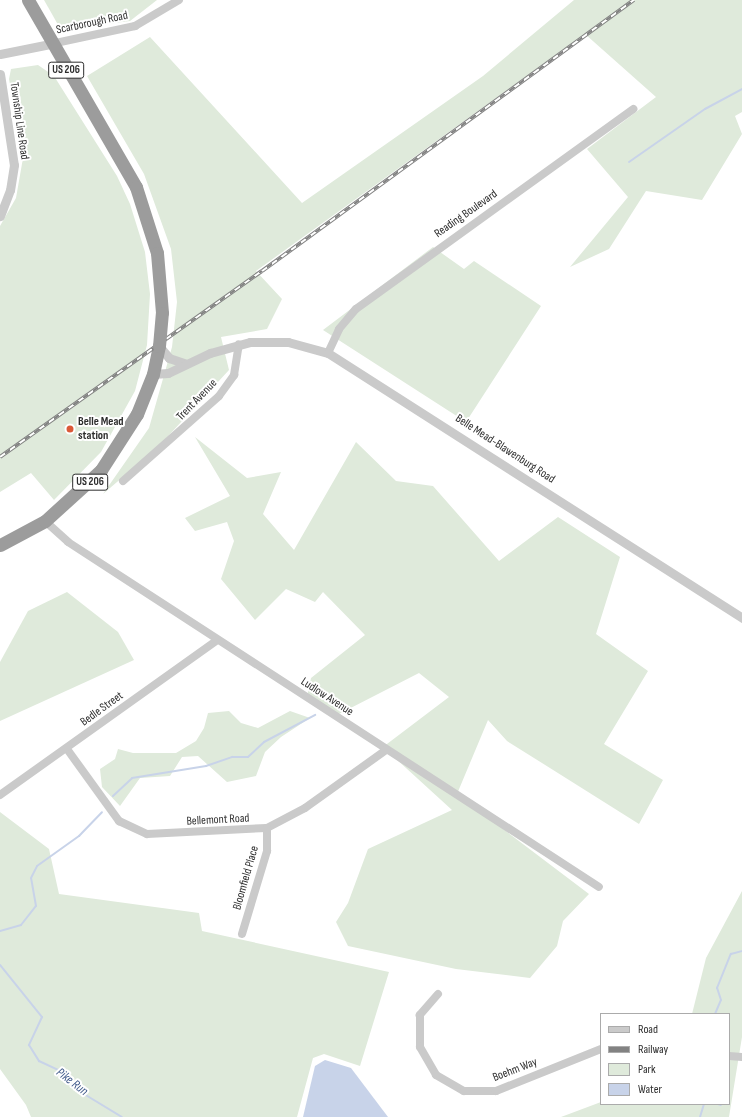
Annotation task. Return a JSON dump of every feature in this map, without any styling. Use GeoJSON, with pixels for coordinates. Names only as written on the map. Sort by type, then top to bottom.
{"type":"FeatureCollection","features":[{"type":"Feature","properties":{"kind":"highway","name":"US 206"},"geometry":{"type":"LineString","coordinates":[[0,545],[45,521],[101,470],[126,434],[153,374],[159,346],[162,296],[154,238],[136,187],[50,44],[28,0]]}},
{"type":"Feature","properties":{"kind":"street","name":"Scarborough Road"},"geometry":{"type":"LineString","coordinates":[[50,44],[135,26],[179,0]]}},
{"type":"Feature","properties":{"kind":"street"},"geometry":{"type":"LineString","coordinates":[[0,54],[50,44]]}},
{"type":"Feature","properties":{"kind":"street","name":"Township Line Road"},"geometry":{"type":"LineString","coordinates":[[0,74],[14,165],[10,190],[0,216]]}},
{"type":"Feature","properties":{"kind":"street","name":"Reading Boulevard"},"geometry":{"type":"LineString","coordinates":[[328,353],[339,329],[356,309],[633,109]]}},
{"type":"Feature","properties":{"kind":"street","name":"Belle Mead-Blawenburg Road"},"geometry":{"type":"LineString","coordinates":[[239,344],[278,341],[328,353],[742,618]]}},
{"type":"Feature","properties":{"kind":"street"},"geometry":{"type":"LineString","coordinates":[[153,374],[168,373],[186,364],[239,344]]}},
{"type":"Feature","properties":{"kind":"street","name":"Trent Avenue"},"geometry":{"type":"LineString","coordinates":[[123,481],[219,396],[234,374],[239,344]]}},
{"type":"Feature","properties":{"kind":"street"},"geometry":{"type":"LineString","coordinates":[[159,346],[173,360],[186,364]]}},
{"type":"Feature","properties":{"kind":"street","name":"Ludlow Avenue"},"geometry":{"type":"LineString","coordinates":[[45,521],[63,539],[216,640],[599,887]]}},
{"type":"Feature","properties":{"kind":"street","name":"Bedle Street"},"geometry":{"type":"LineString","coordinates":[[0,796],[216,640]]}},
{"type":"Feature","properties":{"kind":"street","name":"Bellemont Road"},"geometry":{"type":"LineString","coordinates":[[67,748],[119,821],[139,833],[216,833],[267,828],[305,808],[386,750]]}},
{"type":"Feature","properties":{"kind":"street","name":"Bloomfield Place"},"geometry":{"type":"LineString","coordinates":[[242,934],[267,851],[267,828]]}},
{"type":"Feature","properties":{"kind":"street","name":"Boehm Way"},"geometry":{"type":"LineString","coordinates":[[438,994],[420,1015],[420,1047],[436,1075],[464,1091],[496,1090],[600,1049]]}},
{"type":"Feature","properties":{"kind":"street"},"geometry":{"type":"LineString","coordinates":[[730,1056],[742,1057]]}},
{"type":"Feature","properties":{"kind":"green space"},"geometry":{"type":"Polygon","coordinates":[[[44,0],[157,0],[130,21],[61,30],[44,0]]]}},
{"type":"Feature","properties":{"kind":"green space"},"geometry":{"type":"Polygon","coordinates":[[[574,0],[742,0],[742,112],[735,116],[742,134],[702,200],[646,191],[609,249],[570,267],[628,197],[587,149],[656,97],[585,34],[256,271],[282,299],[267,329],[221,337],[229,370],[159,446],[103,494],[149,428],[172,347],[177,302],[171,249],[144,174],[87,76],[150,37],[302,203],[483,76],[574,0]]]}},
{"type":"Feature","properties":{"kind":"green space"},"geometry":{"type":"Polygon","coordinates":[[[38,65],[54,76],[117,176],[130,204],[145,252],[150,294],[147,345],[135,391],[101,452],[54,500],[31,473],[0,492],[0,226],[16,198],[23,158],[9,79],[11,69],[38,65]]]}},
{"type":"Feature","properties":{"kind":"green space"},"geometry":{"type":"Polygon","coordinates":[[[433,247],[464,269],[474,261],[541,306],[466,422],[323,330],[433,247]]]}},
{"type":"Feature","properties":{"kind":"green space"},"geometry":{"type":"Polygon","coordinates":[[[195,437],[247,478],[281,472],[263,514],[294,550],[356,442],[396,481],[433,486],[499,561],[558,517],[620,557],[596,634],[648,671],[604,744],[663,780],[639,824],[507,741],[488,720],[457,794],[589,894],[563,921],[557,946],[530,978],[456,969],[348,946],[336,922],[348,903],[368,849],[452,810],[383,747],[449,697],[419,673],[337,715],[307,697],[311,678],[365,635],[323,592],[315,602],[286,589],[255,620],[221,579],[234,541],[227,522],[195,531],[185,518],[230,496],[195,437]]]}},
{"type":"Feature","properties":{"kind":"green space"},"geometry":{"type":"Polygon","coordinates":[[[67,592],[118,632],[134,660],[0,721],[0,662],[28,611],[67,592]]]}},
{"type":"Feature","properties":{"kind":"green space"},"geometry":{"type":"Polygon","coordinates":[[[229,711],[241,723],[258,728],[290,711],[310,718],[281,737],[265,752],[256,776],[227,782],[198,756],[182,757],[170,776],[140,778],[120,806],[102,787],[100,769],[115,759],[118,749],[133,753],[176,753],[196,741],[204,728],[208,713],[229,711]]]}},
{"type":"Feature","properties":{"kind":"green space"},"geometry":{"type":"Polygon","coordinates":[[[0,812],[49,849],[59,894],[199,913],[202,931],[389,972],[360,1066],[324,1054],[313,1058],[297,1117],[31,1117],[26,1105],[0,1069],[0,812]]]}},
{"type":"Feature","properties":{"kind":"green space"},"geometry":{"type":"Polygon","coordinates":[[[742,891],[742,1037],[729,1117],[561,1117],[600,1102],[600,1105],[730,1105],[730,1013],[692,1013],[706,958],[742,891]]]}},
{"type":"Feature","properties":{"kind":"water"},"geometry":{"type":"Polygon","coordinates":[[[325,1060],[351,1068],[388,1117],[303,1117],[315,1066],[325,1060]]]}},
{"type":"Feature","properties":{"kind":"waterway"},"geometry":{"type":"LineString","coordinates":[[629,162],[705,109],[742,89]]}},
{"type":"Feature","properties":{"kind":"waterway"},"geometry":{"type":"LineString","coordinates":[[113,796],[132,778],[206,766],[232,757],[248,757],[264,742],[315,715]]}},
{"type":"Feature","properties":{"kind":"waterway"},"geometry":{"type":"LineString","coordinates":[[0,931],[21,925],[36,906],[31,878],[37,866],[79,836],[102,812]]}},
{"type":"Feature","properties":{"kind":"waterway"},"geometry":{"type":"LineString","coordinates":[[715,1013],[721,1000],[717,988],[731,954],[742,951]]}},
{"type":"Feature","properties":{"kind":"waterway","name":"Pike Run"},"geometry":{"type":"LineString","coordinates":[[0,965],[42,1017],[29,1045],[39,1061],[58,1070],[84,1094],[122,1117]]}},
{"type":"Feature","properties":{"kind":"waterway"},"geometry":{"type":"LineString","coordinates":[[700,1117],[704,1105]]}},
{"type":"Feature","properties":{"kind":"railway"},"geometry":{"type":"LineString","coordinates":[[0,457],[262,271],[634,0]]}},
{"type":"Feature","properties":{"kind":"place","name":"Belle Mead station"},"geometry":{"type":"Point","coordinates":[70,429]}}]}
